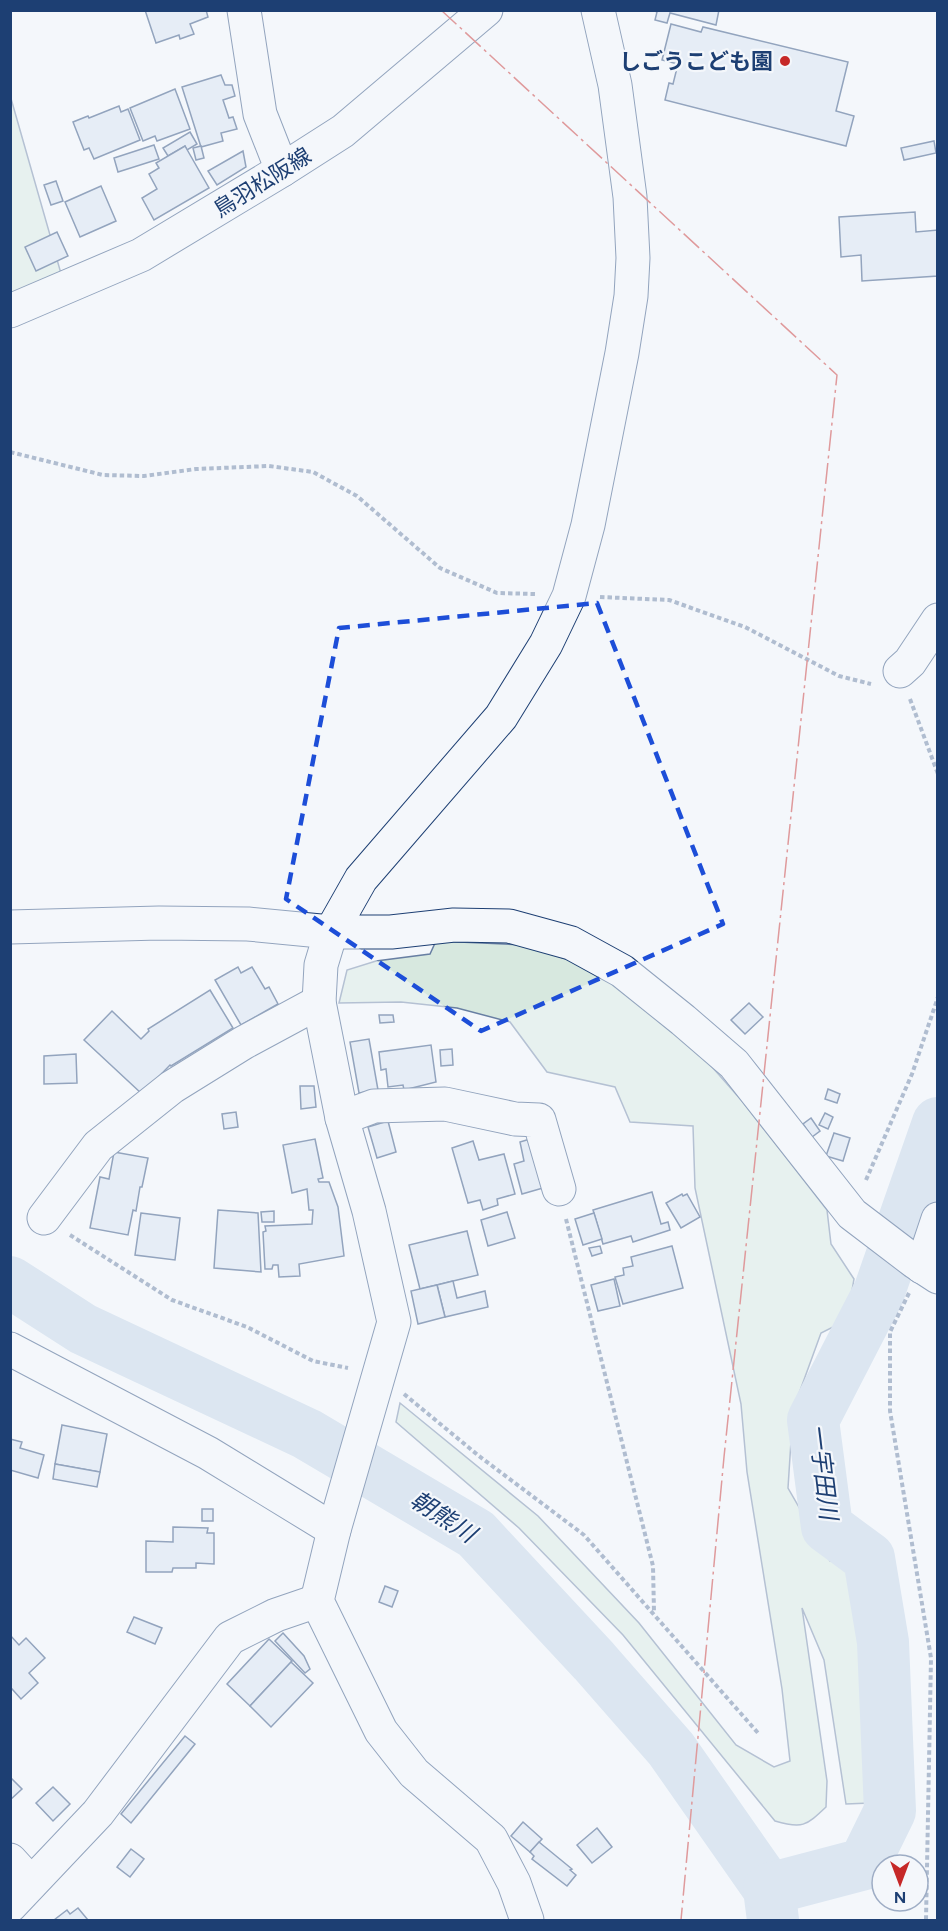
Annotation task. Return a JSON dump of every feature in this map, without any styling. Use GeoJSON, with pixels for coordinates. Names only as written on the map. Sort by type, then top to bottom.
{"type":"FeatureCollection","features":[{"type":"Feature","properties":{"kind":"street"},"geometry":{"type":"LineString","coordinates":[[244,10],[260,114],[282,170]]}},
{"type":"Feature","properties":{"kind":"street","name":"鳥羽松阪線"},"geometry":{"type":"LineString","coordinates":[[10,311],[141,255],[282,170],[343,131],[486,10]]}},
{"type":"Feature","properties":{"kind":"street"},"geometry":{"type":"LineString","coordinates":[[526,1920],[514,1883],[491,1839],[414,1773],[381,1731],[317,1601],[334,1530],[394,1322],[369,1211],[342,1118],[319,1002],[321,965],[331,932],[361,879],[501,717],[546,644],[569,596],[588,525],[613,399],[622,353],[632,277],[630,197],[615,85],[598,10]]}},
{"type":"Feature","properties":{"kind":"street"},"geometry":{"type":"LineString","coordinates":[[900,671],[910,662],[938,620]]}},
{"type":"Feature","properties":{"kind":"street"},"geometry":{"type":"LineString","coordinates":[[10,927],[159,922],[248,924],[331,932],[391,932],[454,925],[509,926],[571,943],[622,971],[684,1020],[734,1064],[860,1219],[925,1269],[938,1219]]}},
{"type":"Feature","properties":{"kind":"street"},"geometry":{"type":"LineString","coordinates":[[44,1218],[98,1146],[172,1087],[243,1043],[319,1002]]}},
{"type":"Feature","properties":{"kind":"street"},"geometry":{"type":"LineString","coordinates":[[342,1118],[374,1106],[445,1104],[515,1119],[538,1120],[558,1189]]}},
{"type":"Feature","properties":{"kind":"street"},"geometry":{"type":"LineString","coordinates":[[10,1349],[208,1454],[334,1530]]}},
{"type":"Feature","properties":{"kind":"street"},"geometry":{"type":"LineString","coordinates":[[17,1883],[98,1813],[230,1638],[276,1615],[317,1601]]}},
{"type":"Feature","properties":{"kind":"path"},"geometry":{"type":"LineString","coordinates":[[10,452],[103,475],[144,476],[196,469],[269,466],[314,472],[357,496],[440,568],[497,593],[669,600],[745,627],[839,676],[873,684],[900,671],[938,774]]}},
{"type":"Feature","properties":{"kind":"path"},"geometry":{"type":"LineString","coordinates":[[860,1219],[874,1159],[912,1074],[938,997]]}},
{"type":"Feature","properties":{"kind":"path"},"geometry":{"type":"LineString","coordinates":[[558,1189],[652,1566],[654,1612]]}},
{"type":"Feature","properties":{"kind":"path"},"geometry":{"type":"LineString","coordinates":[[44,1218],[172,1300],[247,1327],[313,1361],[377,1387],[479,1456],[584,1535],[758,1733]]}},
{"type":"Feature","properties":{"kind":"path"},"geometry":{"type":"LineString","coordinates":[[925,1269],[890,1332],[890,1411],[931,1658],[926,1920]]}},
{"type":"Feature","properties":{"kind":"highlighted area"},"geometry":{"type":"Polygon","coordinates":[[[597,603],[723,924],[481,1031],[286,899],[339,628],[597,603]]]}},
{"type":"Feature","properties":{"kind":"shaded area"},"geometry":{"type":"Polygon","coordinates":[[[10,95],[62,277],[10,299],[10,95]]]}},
{"type":"Feature","properties":{"kind":"shaded area"},"geometry":{"type":"Polygon","coordinates":[[[436,941],[526,945],[612,975],[691,1043],[742,1101],[827,1210],[831,1244],[854,1279],[847,1320],[821,1333],[793,1410],[788,1488],[830,1561],[855,1561],[868,1612],[865,1658],[870,1803],[846,1804],[824,1660],[802,1608],[827,1781],[826,1807],[808,1822],[792,1825],[775,1821],[623,1635],[519,1528],[396,1422],[400,1403],[538,1516],[639,1623],[736,1745],[774,1767],[790,1761],[782,1689],[747,1472],[741,1404],[695,1188],[693,1126],[630,1122],[615,1087],[547,1072],[510,1022],[457,1008],[401,1002],[339,1003],[347,970],[376,961],[430,954],[436,941]]]}},
{"type":"Feature","properties":{"kind":"building"},"geometry":{"type":"Polygon","coordinates":[[[145,10],[206,10],[208,17],[190,24],[194,34],[180,39],[179,35],[156,43],[145,10]]]}},
{"type":"Feature","properties":{"kind":"building"},"geometry":{"type":"Polygon","coordinates":[[[653,10],[719,10],[716,25],[670,13],[667,23],[655,20],[657,12],[653,10]]]}},
{"type":"Feature","properties":{"kind":"building"},"geometry":{"type":"Polygon","coordinates":[[[671,24],[701,32],[703,27],[848,62],[836,111],[854,116],[846,146],[665,100],[669,83],[673,84],[678,64],[662,60],[671,24]]]}},
{"type":"Feature","properties":{"kind":"building"},"geometry":{"type":"Polygon","coordinates":[[[221,75],[225,85],[232,85],[235,96],[223,100],[229,118],[233,117],[237,129],[221,133],[223,141],[201,147],[182,87],[221,75]]]}},
{"type":"Feature","properties":{"kind":"building"},"geometry":{"type":"Polygon","coordinates":[[[175,89],[190,129],[157,141],[155,136],[143,141],[130,108],[175,89]]]}},
{"type":"Feature","properties":{"kind":"building"},"geometry":{"type":"Polygon","coordinates":[[[119,106],[121,112],[128,109],[140,140],[94,159],[89,148],[84,150],[73,122],[119,106]]]}},
{"type":"Feature","properties":{"kind":"building"},"geometry":{"type":"Polygon","coordinates":[[[190,132],[197,144],[187,150],[185,146],[168,156],[163,148],[190,132]]]}},
{"type":"Feature","properties":{"kind":"building"},"geometry":{"type":"Polygon","coordinates":[[[934,141],[936,153],[904,160],[901,148],[934,141]]]}},
{"type":"Feature","properties":{"kind":"building"},"geometry":{"type":"Polygon","coordinates":[[[154,145],[159,159],[118,172],[114,158],[154,145]]]}},
{"type":"Feature","properties":{"kind":"building"},"geometry":{"type":"Polygon","coordinates":[[[185,146],[209,188],[154,220],[142,198],[157,189],[149,174],[159,168],[156,163],[185,146]]]}},
{"type":"Feature","properties":{"kind":"building"},"geometry":{"type":"Polygon","coordinates":[[[201,146],[204,158],[196,160],[193,148],[201,146]]]}},
{"type":"Feature","properties":{"kind":"building"},"geometry":{"type":"Polygon","coordinates":[[[243,151],[246,167],[217,185],[208,171],[243,151]]]}},
{"type":"Feature","properties":{"kind":"building"},"geometry":{"type":"Polygon","coordinates":[[[56,181],[63,201],[51,205],[44,185],[56,181]]]}},
{"type":"Feature","properties":{"kind":"building"},"geometry":{"type":"Polygon","coordinates":[[[101,186],[116,221],[80,237],[65,202],[101,186]]]}},
{"type":"Feature","properties":{"kind":"building"},"geometry":{"type":"Polygon","coordinates":[[[915,212],[916,232],[938,230],[938,276],[862,281],[861,255],[841,257],[839,217],[915,212]]]}},
{"type":"Feature","properties":{"kind":"building"},"geometry":{"type":"Polygon","coordinates":[[[57,232],[68,256],[36,271],[25,247],[57,232]]]}},
{"type":"Feature","properties":{"kind":"building"},"geometry":{"type":"Polygon","coordinates":[[[238,967],[241,973],[252,967],[265,989],[269,987],[278,1004],[241,1025],[215,980],[238,967]]]}},
{"type":"Feature","properties":{"kind":"building"},"geometry":{"type":"Polygon","coordinates":[[[210,990],[233,1028],[170,1065],[142,1094],[84,1040],[112,1011],[141,1039],[149,1031],[148,1029],[210,990]]]}},
{"type":"Feature","properties":{"kind":"building"},"geometry":{"type":"Polygon","coordinates":[[[749,1003],[763,1017],[745,1034],[731,1020],[749,1003]]]}},
{"type":"Feature","properties":{"kind":"building"},"geometry":{"type":"Polygon","coordinates":[[[379,1015],[393,1015],[394,1022],[380,1023],[379,1015]]]}},
{"type":"Feature","properties":{"kind":"building"},"geometry":{"type":"Polygon","coordinates":[[[369,1039],[378,1090],[359,1093],[350,1042],[369,1039]]]}},
{"type":"Feature","properties":{"kind":"building"},"geometry":{"type":"Polygon","coordinates":[[[431,1045],[436,1082],[404,1090],[403,1085],[388,1087],[386,1069],[381,1070],[379,1052],[431,1045]]]}},
{"type":"Feature","properties":{"kind":"building"},"geometry":{"type":"Polygon","coordinates":[[[452,1049],[453,1065],[441,1066],[440,1050],[452,1049]]]}},
{"type":"Feature","properties":{"kind":"building"},"geometry":{"type":"Polygon","coordinates":[[[76,1054],[77,1083],[44,1084],[44,1056],[76,1054]]]}},
{"type":"Feature","properties":{"kind":"building"},"geometry":{"type":"Polygon","coordinates":[[[300,1086],[314,1086],[316,1107],[301,1109],[300,1086]]]}},
{"type":"Feature","properties":{"kind":"building"},"geometry":{"type":"Polygon","coordinates":[[[828,1089],[840,1094],[837,1103],[825,1099],[828,1089]]]}},
{"type":"Feature","properties":{"kind":"building"},"geometry":{"type":"Polygon","coordinates":[[[236,1112],[238,1127],[224,1129],[222,1114],[236,1112]]]}},
{"type":"Feature","properties":{"kind":"building"},"geometry":{"type":"Polygon","coordinates":[[[825,1113],[833,1117],[828,1129],[819,1125],[825,1113]]]}},
{"type":"Feature","properties":{"kind":"building"},"geometry":{"type":"Polygon","coordinates":[[[811,1118],[820,1131],[812,1137],[803,1124],[811,1118]]]}},
{"type":"Feature","properties":{"kind":"building"},"geometry":{"type":"Polygon","coordinates":[[[388,1121],[396,1152],[377,1158],[368,1127],[388,1121]]]}},
{"type":"Feature","properties":{"kind":"building"},"geometry":{"type":"Polygon","coordinates":[[[834,1133],[850,1138],[843,1161],[826,1156],[834,1133]]]}},
{"type":"Feature","properties":{"kind":"building"},"geometry":{"type":"Polygon","coordinates":[[[315,1139],[323,1178],[318,1179],[319,1182],[329,1182],[338,1207],[344,1256],[299,1264],[300,1276],[279,1277],[278,1265],[273,1265],[272,1269],[265,1269],[263,1232],[266,1231],[265,1226],[312,1224],[313,1210],[309,1210],[307,1189],[292,1193],[283,1145],[315,1139]]]}},
{"type":"Feature","properties":{"kind":"building"},"geometry":{"type":"Polygon","coordinates":[[[530,1139],[543,1188],[522,1194],[514,1164],[524,1161],[520,1142],[530,1139]]]}},
{"type":"Feature","properties":{"kind":"building"},"geometry":{"type":"Polygon","coordinates":[[[473,1141],[479,1160],[504,1154],[515,1194],[497,1199],[498,1205],[483,1210],[480,1200],[468,1203],[452,1148],[473,1141]]]}},
{"type":"Feature","properties":{"kind":"building"},"geometry":{"type":"Polygon","coordinates":[[[114,1152],[148,1158],[128,1235],[90,1228],[100,1177],[109,1179],[114,1152]]]}},
{"type":"Feature","properties":{"kind":"building"},"geometry":{"type":"Polygon","coordinates":[[[652,1192],[661,1224],[668,1222],[670,1230],[633,1242],[631,1236],[603,1244],[593,1210],[652,1192]]]}},
{"type":"Feature","properties":{"kind":"building"},"geometry":{"type":"Polygon","coordinates":[[[682,1194],[683,1196],[687,1194],[700,1217],[681,1228],[666,1203],[682,1194]]]}},
{"type":"Feature","properties":{"kind":"building"},"geometry":{"type":"Polygon","coordinates":[[[218,1210],[258,1213],[261,1272],[214,1268],[218,1210]]]}},
{"type":"Feature","properties":{"kind":"building"},"geometry":{"type":"Polygon","coordinates":[[[274,1211],[274,1222],[262,1222],[261,1212],[274,1211]]]}},
{"type":"Feature","properties":{"kind":"building"},"geometry":{"type":"Polygon","coordinates":[[[507,1212],[515,1238],[488,1246],[481,1220],[507,1212]]]}},
{"type":"Feature","properties":{"kind":"building"},"geometry":{"type":"Polygon","coordinates":[[[141,1213],[180,1218],[175,1260],[135,1255],[141,1213]]]}},
{"type":"Feature","properties":{"kind":"building"},"geometry":{"type":"Polygon","coordinates":[[[594,1213],[602,1239],[583,1245],[575,1219],[594,1213]]]}},
{"type":"Feature","properties":{"kind":"building"},"geometry":{"type":"Polygon","coordinates":[[[467,1231],[478,1275],[420,1289],[409,1245],[467,1231]]]}},
{"type":"Feature","properties":{"kind":"building"},"geometry":{"type":"Polygon","coordinates":[[[600,1246],[602,1253],[592,1256],[589,1248],[600,1246]]]}},
{"type":"Feature","properties":{"kind":"building"},"geometry":{"type":"Polygon","coordinates":[[[672,1246],[683,1288],[623,1304],[615,1277],[624,1275],[623,1268],[633,1266],[631,1257],[672,1246]]]}},
{"type":"Feature","properties":{"kind":"building"},"geometry":{"type":"Polygon","coordinates":[[[614,1279],[620,1306],[598,1311],[591,1285],[614,1279]]]}},
{"type":"Feature","properties":{"kind":"building"},"geometry":{"type":"Polygon","coordinates":[[[453,1281],[457,1298],[485,1291],[488,1307],[445,1317],[437,1285],[453,1281]]]}},
{"type":"Feature","properties":{"kind":"building"},"geometry":{"type":"Polygon","coordinates":[[[437,1285],[445,1317],[418,1324],[411,1291],[437,1285]]]}},
{"type":"Feature","properties":{"kind":"building"},"geometry":{"type":"Polygon","coordinates":[[[62,1425],[107,1434],[100,1472],[55,1464],[62,1425]]]}},
{"type":"Feature","properties":{"kind":"building"},"geometry":{"type":"Polygon","coordinates":[[[10,1439],[22,1442],[20,1448],[44,1455],[38,1478],[10,1470],[10,1439]]]}},
{"type":"Feature","properties":{"kind":"building"},"geometry":{"type":"Polygon","coordinates":[[[55,1464],[100,1472],[97,1487],[53,1479],[55,1464]]]}},
{"type":"Feature","properties":{"kind":"building"},"geometry":{"type":"Polygon","coordinates":[[[202,1509],[213,1509],[213,1521],[202,1521],[202,1509]]]}},
{"type":"Feature","properties":{"kind":"building"},"geometry":{"type":"Polygon","coordinates":[[[173,1527],[208,1528],[207,1533],[214,1533],[214,1564],[196,1563],[196,1568],[173,1568],[172,1572],[146,1572],[146,1541],[173,1542],[173,1527]]]}},
{"type":"Feature","properties":{"kind":"building"},"geometry":{"type":"Polygon","coordinates":[[[385,1586],[398,1591],[392,1607],[379,1602],[385,1586]]]}},
{"type":"Feature","properties":{"kind":"building"},"geometry":{"type":"Polygon","coordinates":[[[134,1617],[162,1628],[155,1644],[127,1632],[134,1617]]]}},
{"type":"Feature","properties":{"kind":"building"},"geometry":{"type":"Polygon","coordinates":[[[283,1633],[304,1656],[310,1669],[305,1673],[275,1641],[283,1633]]]}},
{"type":"Feature","properties":{"kind":"building"},"geometry":{"type":"Polygon","coordinates":[[[10,1635],[19,1645],[26,1638],[45,1658],[29,1673],[38,1683],[21,1699],[12,1689],[10,1690],[10,1635]]]}},
{"type":"Feature","properties":{"kind":"building"},"geometry":{"type":"Polygon","coordinates":[[[269,1639],[292,1661],[250,1706],[227,1684],[269,1639]]]}},
{"type":"Feature","properties":{"kind":"building"},"geometry":{"type":"Polygon","coordinates":[[[291,1662],[313,1683],[271,1727],[250,1706],[291,1662]]]}},
{"type":"Feature","properties":{"kind":"building"},"geometry":{"type":"Polygon","coordinates":[[[185,1736],[195,1744],[131,1823],[121,1814],[185,1736]]]}},
{"type":"Feature","properties":{"kind":"building"},"geometry":{"type":"Polygon","coordinates":[[[10,1777],[22,1789],[10,1800],[10,1777]]]}},
{"type":"Feature","properties":{"kind":"building"},"geometry":{"type":"Polygon","coordinates":[[[53,1787],[70,1804],[53,1821],[36,1803],[53,1787]]]}},
{"type":"Feature","properties":{"kind":"building"},"geometry":{"type":"Polygon","coordinates":[[[523,1822],[542,1839],[530,1852],[511,1836],[523,1822]]]}},
{"type":"Feature","properties":{"kind":"building"},"geometry":{"type":"Polygon","coordinates":[[[597,1828],[612,1847],[592,1863],[577,1845],[597,1828]]]}},
{"type":"Feature","properties":{"kind":"building"},"geometry":{"type":"Polygon","coordinates":[[[539,1842],[572,1869],[570,1870],[576,1875],[567,1886],[532,1859],[534,1856],[530,1852],[539,1842]]]}},
{"type":"Feature","properties":{"kind":"building"},"geometry":{"type":"Polygon","coordinates":[[[131,1849],[144,1859],[130,1877],[117,1867],[131,1849]]]}},
{"type":"Feature","properties":{"kind":"building"},"geometry":{"type":"Polygon","coordinates":[[[78,1908],[88,1920],[54,1920],[67,1910],[70,1914],[78,1908]]]}},
{"type":"Feature","properties":{"kind":"waterway","name":"一宇田川"},"geometry":{"type":"LineString","coordinates":[[769,1889],[864,1864],[890,1811],[883,1642],[869,1558],[827,1527],[813,1420],[879,1292],[938,1123]]}},
{"type":"Feature","properties":{"kind":"waterway","name":"朝熊川"},"geometry":{"type":"LineString","coordinates":[[10,1282],[83,1329],[307,1434],[476,1534],[594,1661],[671,1749],[769,1889],[773,1920]]}},
{"type":"Feature","properties":{"kind":"power"},"geometry":{"type":"LineString","coordinates":[[441,10],[837,375],[724,1457],[681,1920]]}},
{"type":"Feature","properties":{"kind":"place","name":"しごうこども園"},"geometry":{"type":"Point","coordinates":[785,61]}}]}
